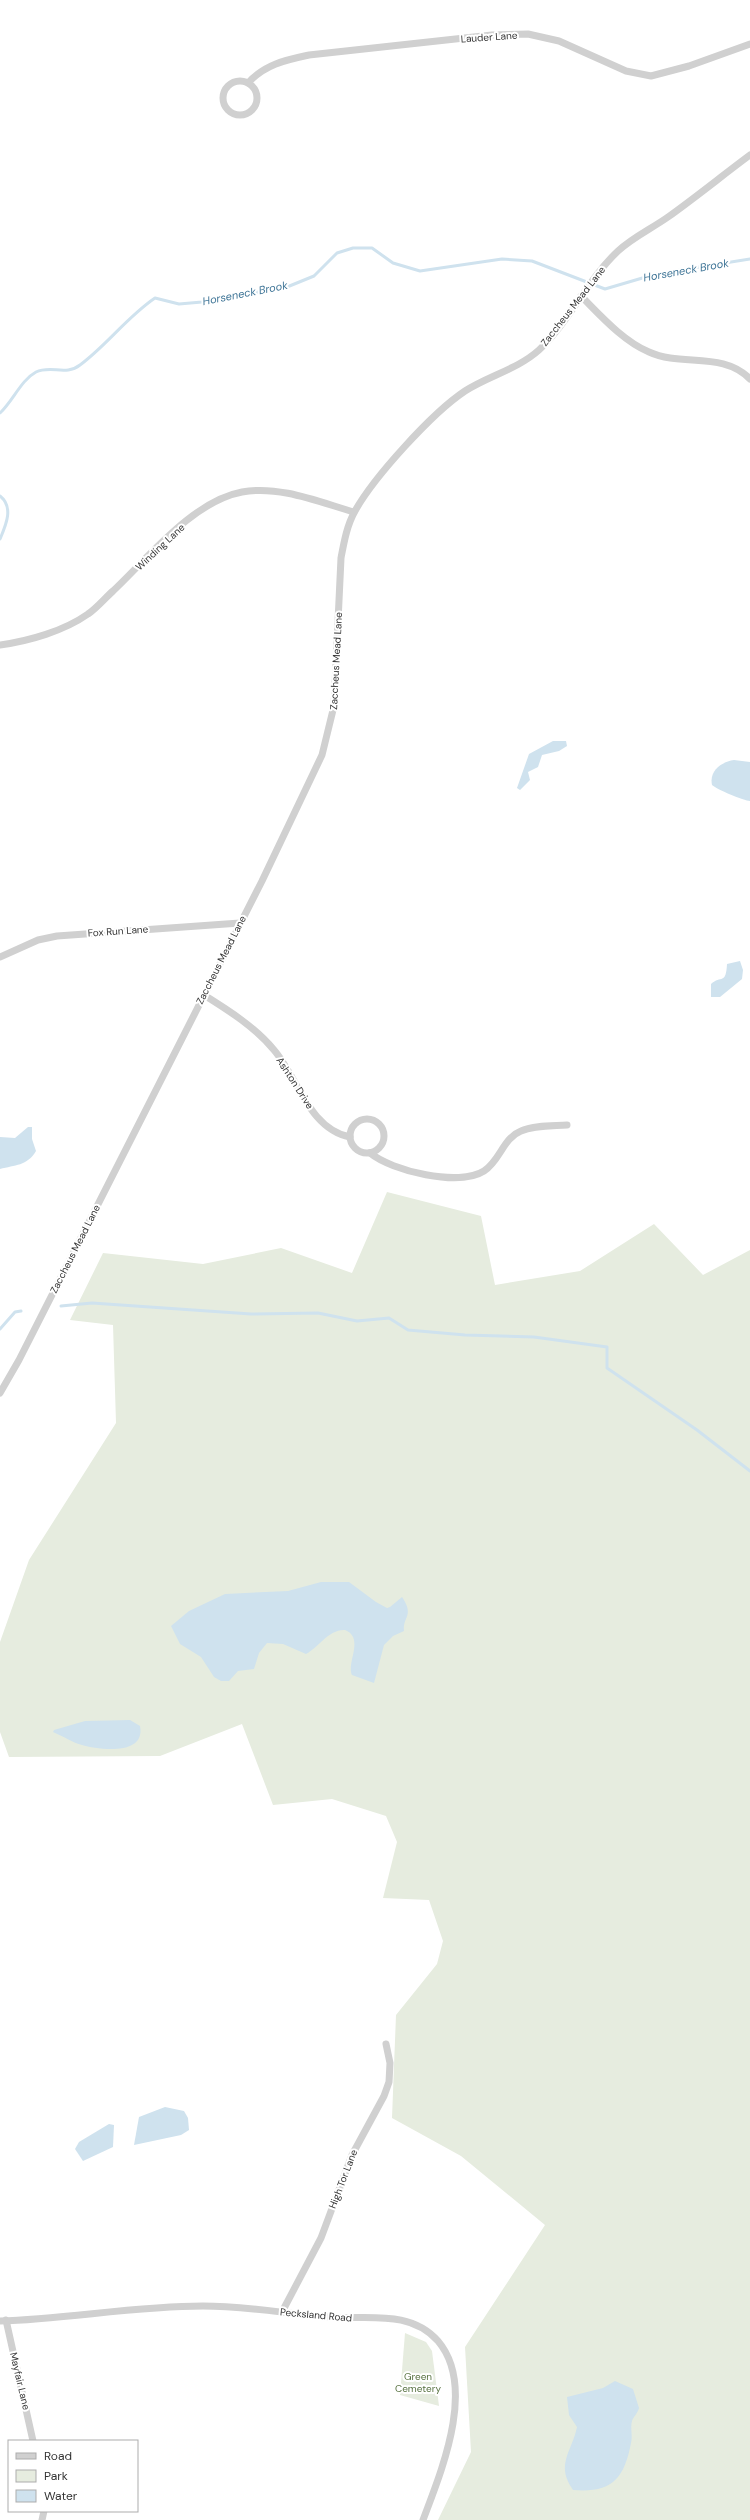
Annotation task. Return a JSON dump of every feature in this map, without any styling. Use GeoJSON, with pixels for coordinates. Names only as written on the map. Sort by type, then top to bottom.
{"type":"FeatureCollection","features":[{"type":"Feature","properties":{"kind":"street","name":"Lauder Lane"},"geometry":{"type":"LineString","coordinates":[[248,83],[256,75],[275,63],[291,59],[492,35],[528,34],[546,37],[626,71],[651,76],[689,66],[750,44]]}},
{"type":"Feature","properties":{"kind":"street"},"geometry":{"type":"LineString","coordinates":[[234,82],[248,83],[256,94],[252,109],[245,114],[231,112],[223,102],[227,87],[234,82]]}},
{"type":"Feature","properties":{"kind":"street","name":"Zaccheus Mead Lane"},"geometry":{"type":"LineString","coordinates":[[0,1393],[23,1353],[307,788],[329,732],[337,670],[341,558],[345,539],[354,512],[384,470],[444,408],[469,388],[527,359],[539,350],[558,330],[583,293],[614,256],[633,239],[667,218],[750,155]]}},
{"type":"Feature","properties":{"kind":"street"},"geometry":{"type":"LineString","coordinates":[[583,293],[632,342],[649,352],[684,361],[712,361],[728,364],[750,379]]}},
{"type":"Feature","properties":{"kind":"street","name":"Winding Lane"},"geometry":{"type":"LineString","coordinates":[[0,645],[38,637],[88,614],[175,531],[208,506],[225,498],[241,492],[279,493],[301,496],[354,512]]}},
{"type":"Feature","properties":{"kind":"street","name":"Fox Run Lane"},"geometry":{"type":"LineString","coordinates":[[0,957],[38,940],[57,936],[240,923]]}},
{"type":"Feature","properties":{"kind":"street","name":"Ashton Drive"},"geometry":{"type":"LineString","coordinates":[[204,995],[229,1011],[273,1049],[318,1117],[335,1132],[350,1137],[354,1147],[359,1151],[370,1152],[388,1165],[413,1172],[442,1176],[473,1175],[485,1170],[510,1137],[520,1131],[567,1125]]}},
{"type":"Feature","properties":{"kind":"street"},"geometry":{"type":"LineString","coordinates":[[350,1137],[357,1123],[369,1119],[375,1121],[381,1126],[384,1139],[379,1149],[370,1152]]}},
{"type":"Feature","properties":{"kind":"street","name":"High Tor Lane"},"geometry":{"type":"LineString","coordinates":[[282,2312],[320,2238],[352,2155],[366,2125],[384,2096],[389,2082],[390,2063],[386,2044]]}},
{"type":"Feature","properties":{"kind":"street","name":"Pecksland Road"},"geometry":{"type":"LineString","coordinates":[[3,2320],[203,2306],[337,2318],[398,2318],[420,2326],[438,2341],[450,2365],[454,2414],[452,2437],[423,2520]]}},
{"type":"Feature","properties":{"kind":"street","name":"Mayfair Lane"},"geometry":{"type":"LineString","coordinates":[[3,2320],[34,2440]]}},
{"type":"Feature","properties":{"kind":"green space"},"geometry":{"type":"Polygon","coordinates":[[[387,1192],[481,1216],[495,1285],[580,1271],[654,1224],[703,1275],[750,1250],[750,2520],[438,2520],[471,2452],[465,2347],[545,2225],[461,2156],[392,2118],[396,2015],[437,1964],[443,1941],[429,1900],[383,1898],[397,1842],[386,1816],[332,1799],[273,1805],[242,1724],[160,1756],[9,1757],[0,1732],[0,1642],[29,1560],[116,1423],[113,1325],[70,1320],[103,1253],[203,1264],[281,1248],[352,1273],[387,1192]]]}},
{"type":"Feature","properties":{"kind":"green space","name":"Green Cemetery"},"geometry":{"type":"Polygon","coordinates":[[[405,2333],[426,2342],[432,2351],[439,2406],[400,2395],[405,2333]]]}},
{"type":"Feature","properties":{"kind":"water"},"geometry":{"type":"Polygon","coordinates":[[[553,741],[566,741],[567,746],[559,751],[542,755],[538,767],[528,772],[530,780],[520,790],[517,788],[529,754],[553,741]]]}},
{"type":"Feature","properties":{"kind":"water"},"geometry":{"type":"Polygon","coordinates":[[[734,760],[750,762],[750,801],[730,794],[712,785],[712,775],[714,771],[721,765],[734,760]]]}},
{"type":"Feature","properties":{"kind":"water"},"geometry":{"type":"Polygon","coordinates":[[[740,961],[743,970],[742,979],[720,997],[711,997],[711,984],[724,977],[727,964],[740,961]]]}},
{"type":"Feature","properties":{"kind":"water"},"geometry":{"type":"Polygon","coordinates":[[[28,1127],[32,1127],[32,1139],[36,1151],[29,1160],[25,1162],[16,1166],[0,1169],[0,1137],[15,1138],[28,1127]]]}},
{"type":"Feature","properties":{"kind":"water"},"geometry":{"type":"Polygon","coordinates":[[[321,1582],[349,1582],[376,1602],[387,1608],[402,1597],[406,1603],[408,1612],[404,1631],[393,1636],[384,1645],[374,1683],[352,1675],[351,1664],[354,1651],[354,1639],[351,1634],[345,1630],[339,1630],[329,1635],[306,1654],[283,1644],[267,1643],[259,1653],[254,1669],[238,1671],[229,1681],[221,1681],[214,1677],[201,1657],[180,1644],[171,1626],[189,1611],[225,1594],[288,1591],[321,1582]]]}},
{"type":"Feature","properties":{"kind":"water"},"geometry":{"type":"Polygon","coordinates":[[[130,1720],[140,1726],[140,1736],[136,1742],[129,1747],[120,1749],[99,1748],[82,1745],[53,1732],[54,1730],[85,1721],[130,1720]]]}},
{"type":"Feature","properties":{"kind":"water"},"geometry":{"type":"Polygon","coordinates":[[[165,2107],[184,2111],[188,2118],[189,2130],[181,2135],[134,2145],[139,2117],[165,2107]]]}},
{"type":"Feature","properties":{"kind":"water"},"geometry":{"type":"Polygon","coordinates":[[[109,2124],[114,2125],[113,2147],[83,2161],[75,2149],[79,2142],[109,2124]]]}},
{"type":"Feature","properties":{"kind":"water"},"geometry":{"type":"Polygon","coordinates":[[[615,2381],[633,2389],[639,2408],[632,2421],[632,2440],[628,2456],[620,2475],[614,2482],[597,2489],[573,2490],[565,2473],[565,2465],[577,2427],[569,2415],[567,2397],[603,2388],[615,2381]]]}},
{"type":"Feature","properties":{"kind":"waterway","name":"Horseneck Brook"},"geometry":{"type":"LineString","coordinates":[[0,413],[21,385],[36,372],[42,370],[69,370],[80,365],[135,314],[155,298],[179,304],[202,302],[287,287],[314,276],[337,253],[353,248],[372,248],[393,263],[420,271],[502,259],[532,261],[605,289],[656,274],[750,259]]}},
{"type":"Feature","properties":{"kind":"waterway","name":"Horseneck Brook"},"geometry":{"type":"LineString","coordinates":[[0,496],[7,505],[8,511],[8,516],[0,539]]}},
{"type":"Feature","properties":{"kind":"waterway"},"geometry":{"type":"LineString","coordinates":[[61,1306],[92,1303],[251,1314],[318,1313],[357,1321],[389,1318],[408,1330],[465,1335],[534,1337],[607,1347],[607,1368],[697,1430],[750,1471]]}},
{"type":"Feature","properties":{"kind":"waterway"},"geometry":{"type":"LineString","coordinates":[[0,1329],[15,1312],[21,1311]]}}]}
